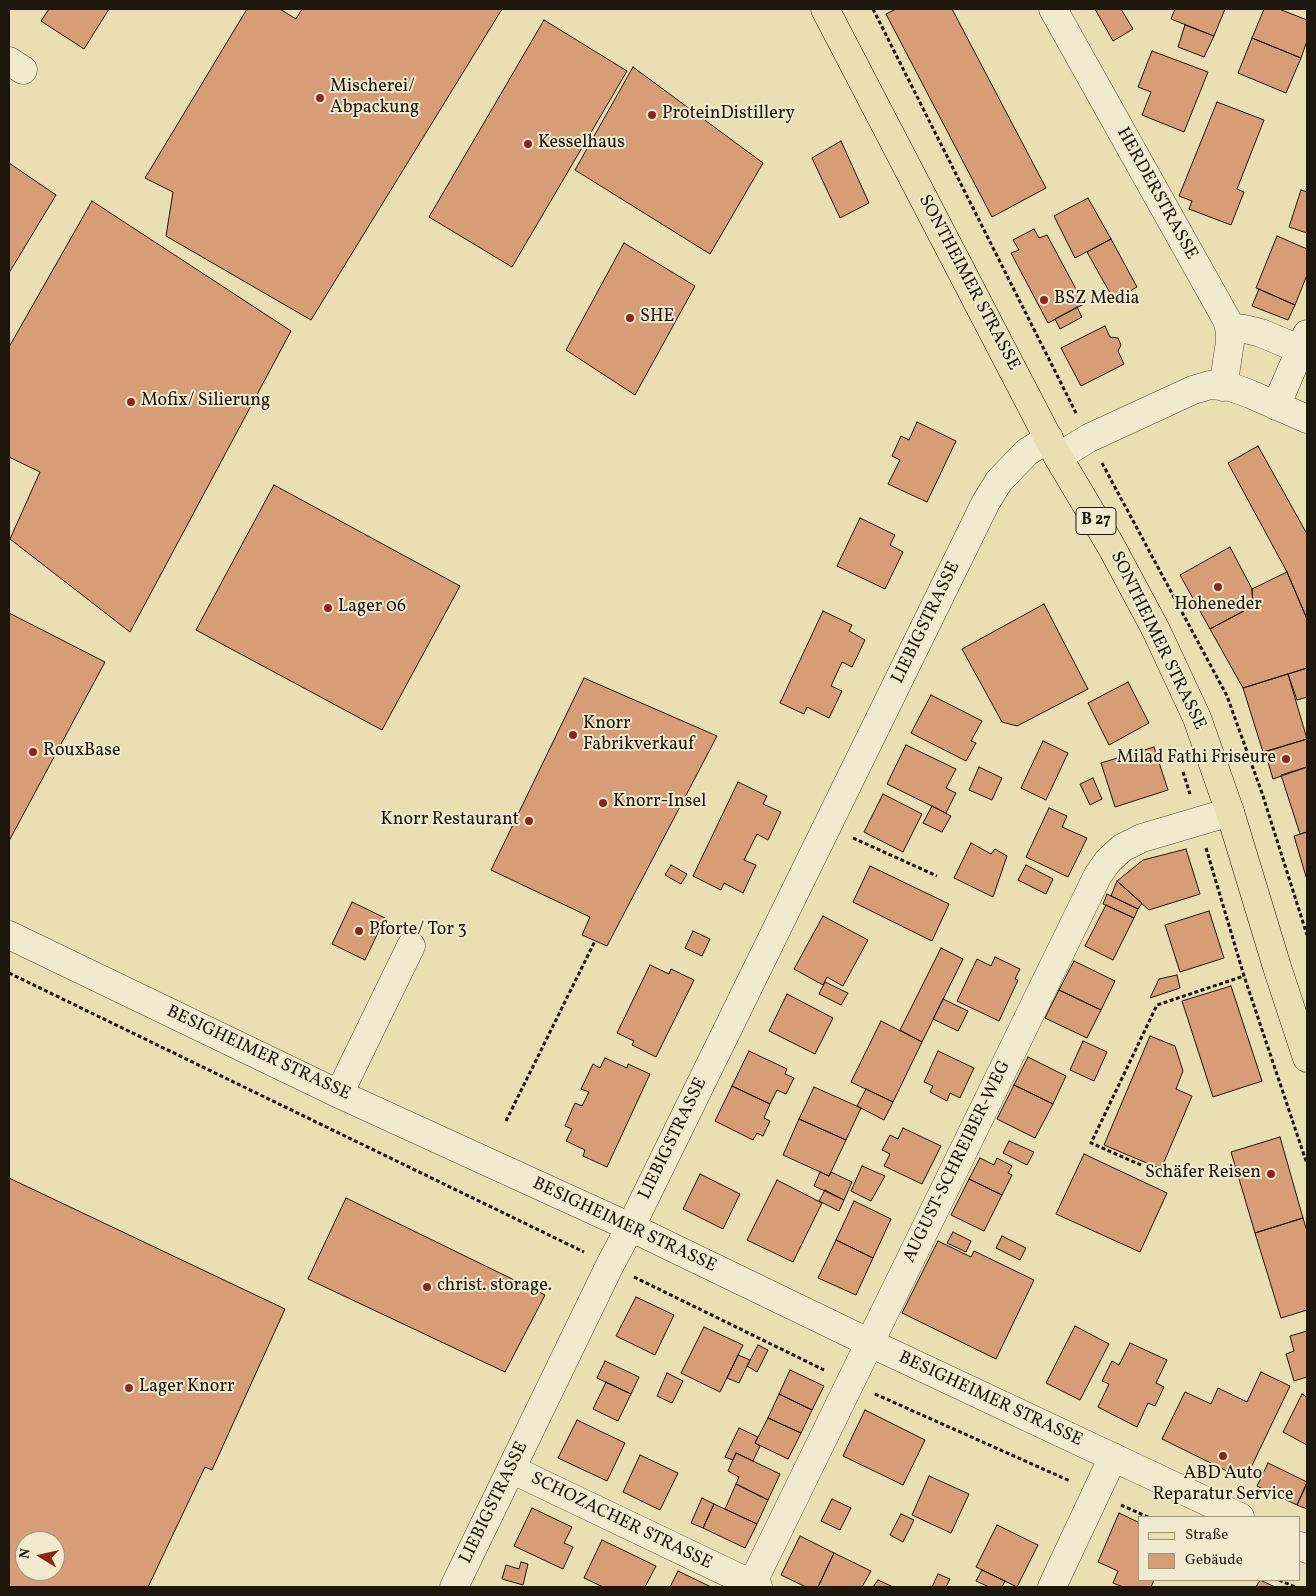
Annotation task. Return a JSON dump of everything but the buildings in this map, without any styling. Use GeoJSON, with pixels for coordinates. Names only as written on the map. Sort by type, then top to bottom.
{"type":"FeatureCollection","features":[{"type":"Feature","properties":{"kind":"main road","name":"SONTHEIMER STRASSE"},"geometry":{"type":"LineString","coordinates":[[825,9],[1054,447],[1111,546],[1156,630],[1198,718],[1230,812],[1307,1058]]}},
{"type":"Feature","properties":{"kind":"street","name":"HERDERSTRASSE"},"geometry":{"type":"LineString","coordinates":[[1054,9],[1228,320],[1230,342],[1223,387]]}},
{"type":"Feature","properties":{"kind":"street"},"geometry":{"type":"LineString","coordinates":[[1229,328],[1245,329],[1303,341],[1276,406]]}},
{"type":"Feature","properties":{"kind":"street","name":"LIEBIGSTRASSE"},"geometry":{"type":"LineString","coordinates":[[454,1587],[610,1265],[630,1228],[986,502],[999,481],[1027,452],[1089,438],[1193,390],[1210,385],[1231,387],[1307,419]]}},
{"type":"Feature","properties":{"kind":"street","name":"AUGUST-SCHREIBER-WEG"},"geometry":{"type":"LineString","coordinates":[[755,1586],[850,1382],[1098,875],[1108,861],[1122,848],[1142,838],[1230,812]]}},
{"type":"Feature","properties":{"kind":"street","name":"BESIGHEIMER STRASSE"},"geometry":{"type":"LineString","coordinates":[[9,935],[339,1094],[630,1228],[1238,1516]]}},
{"type":"Feature","properties":{"kind":"street"},"geometry":{"type":"LineString","coordinates":[[339,1094],[411,946]]}},
{"type":"Feature","properties":{"kind":"street"},"geometry":{"type":"LineString","coordinates":[[1052,1587],[1114,1458]]}},
{"type":"Feature","properties":{"kind":"street","name":"SCHOZACHER STRASSE"},"geometry":{"type":"LineString","coordinates":[[511,1469],[755,1586]]}},
{"type":"Feature","properties":{"kind":"path"},"geometry":{"type":"LineString","coordinates":[[873,9],[989,238]]}},
{"type":"Feature","properties":{"kind":"path"},"geometry":{"type":"LineString","coordinates":[[1181,765],[1244,976],[1307,1164]]}},
{"type":"Feature","properties":{"kind":"path"},"geometry":{"type":"LineString","coordinates":[[827,826],[937,876]]}},
{"type":"Feature","properties":{"kind":"path"},"geometry":{"type":"LineString","coordinates":[[506,1121],[595,941]]}},
{"type":"Feature","properties":{"kind":"path"},"geometry":{"type":"LineString","coordinates":[[9,973],[850,1382],[1146,1516]]}},
{"type":"Feature","properties":{"kind":"path"},"geometry":{"type":"LineString","coordinates":[[1141,1165],[1091,1143],[1158,1005],[1244,976]]}},
{"type":"Feature","properties":{"kind":"path"},"geometry":{"type":"LineString","coordinates":[[1281,1581],[1295,1587]]}},
{"type":"Feature","properties":{"kind":"place","name":"Mischerei/ Abpackung"},"geometry":{"type":"Point","coordinates":[320,98]}},
{"type":"Feature","properties":{"kind":"place","name":"ProteinDistillery"},"geometry":{"type":"Point","coordinates":[652,115]}},
{"type":"Feature","properties":{"kind":"place","name":"Kesselhaus"},"geometry":{"type":"Point","coordinates":[528,144]}},
{"type":"Feature","properties":{"kind":"place","name":"BSZ Media"},"geometry":{"type":"Point","coordinates":[1044,300]}},
{"type":"Feature","properties":{"kind":"place","name":"SHE"},"geometry":{"type":"Point","coordinates":[630,318]}},
{"type":"Feature","properties":{"kind":"place","name":"Mofix/ Silierung"},"geometry":{"type":"Point","coordinates":[131,402]}},
{"type":"Feature","properties":{"kind":"place","name":"Hoheneder"},"geometry":{"type":"Point","coordinates":[1218,587]}},
{"type":"Feature","properties":{"kind":"place","name":"Lager 06"},"geometry":{"type":"Point","coordinates":[328,608]}},
{"type":"Feature","properties":{"kind":"place","name":"Knorr Fabrikverkauf"},"geometry":{"type":"Point","coordinates":[573,735]}},
{"type":"Feature","properties":{"kind":"place","name":"RouxBase"},"geometry":{"type":"Point","coordinates":[33,752]}},
{"type":"Feature","properties":{"kind":"place","name":"Milad Fathi Friseure"},"geometry":{"type":"Point","coordinates":[1286,759]}},
{"type":"Feature","properties":{"kind":"place","name":"Knorr-Insel"},"geometry":{"type":"Point","coordinates":[603,803]}},
{"type":"Feature","properties":{"kind":"place","name":"Knorr Restaurant"},"geometry":{"type":"Point","coordinates":[529,821]}},
{"type":"Feature","properties":{"kind":"place","name":"Pforte/ Tor 3"},"geometry":{"type":"Point","coordinates":[359,931]}},
{"type":"Feature","properties":{"kind":"place","name":"Schäfer Reisen"},"geometry":{"type":"Point","coordinates":[1271,1174]}},
{"type":"Feature","properties":{"kind":"place","name":"christ. storage."},"geometry":{"type":"Point","coordinates":[427,1287]}},
{"type":"Feature","properties":{"kind":"place","name":"Lager Knorr"},"geometry":{"type":"Point","coordinates":[129,1388]}},
{"type":"Feature","properties":{"kind":"place","name":"ABD Auto Reparatur Service"},"geometry":{"type":"Point","coordinates":[1223,1456]}}]}
